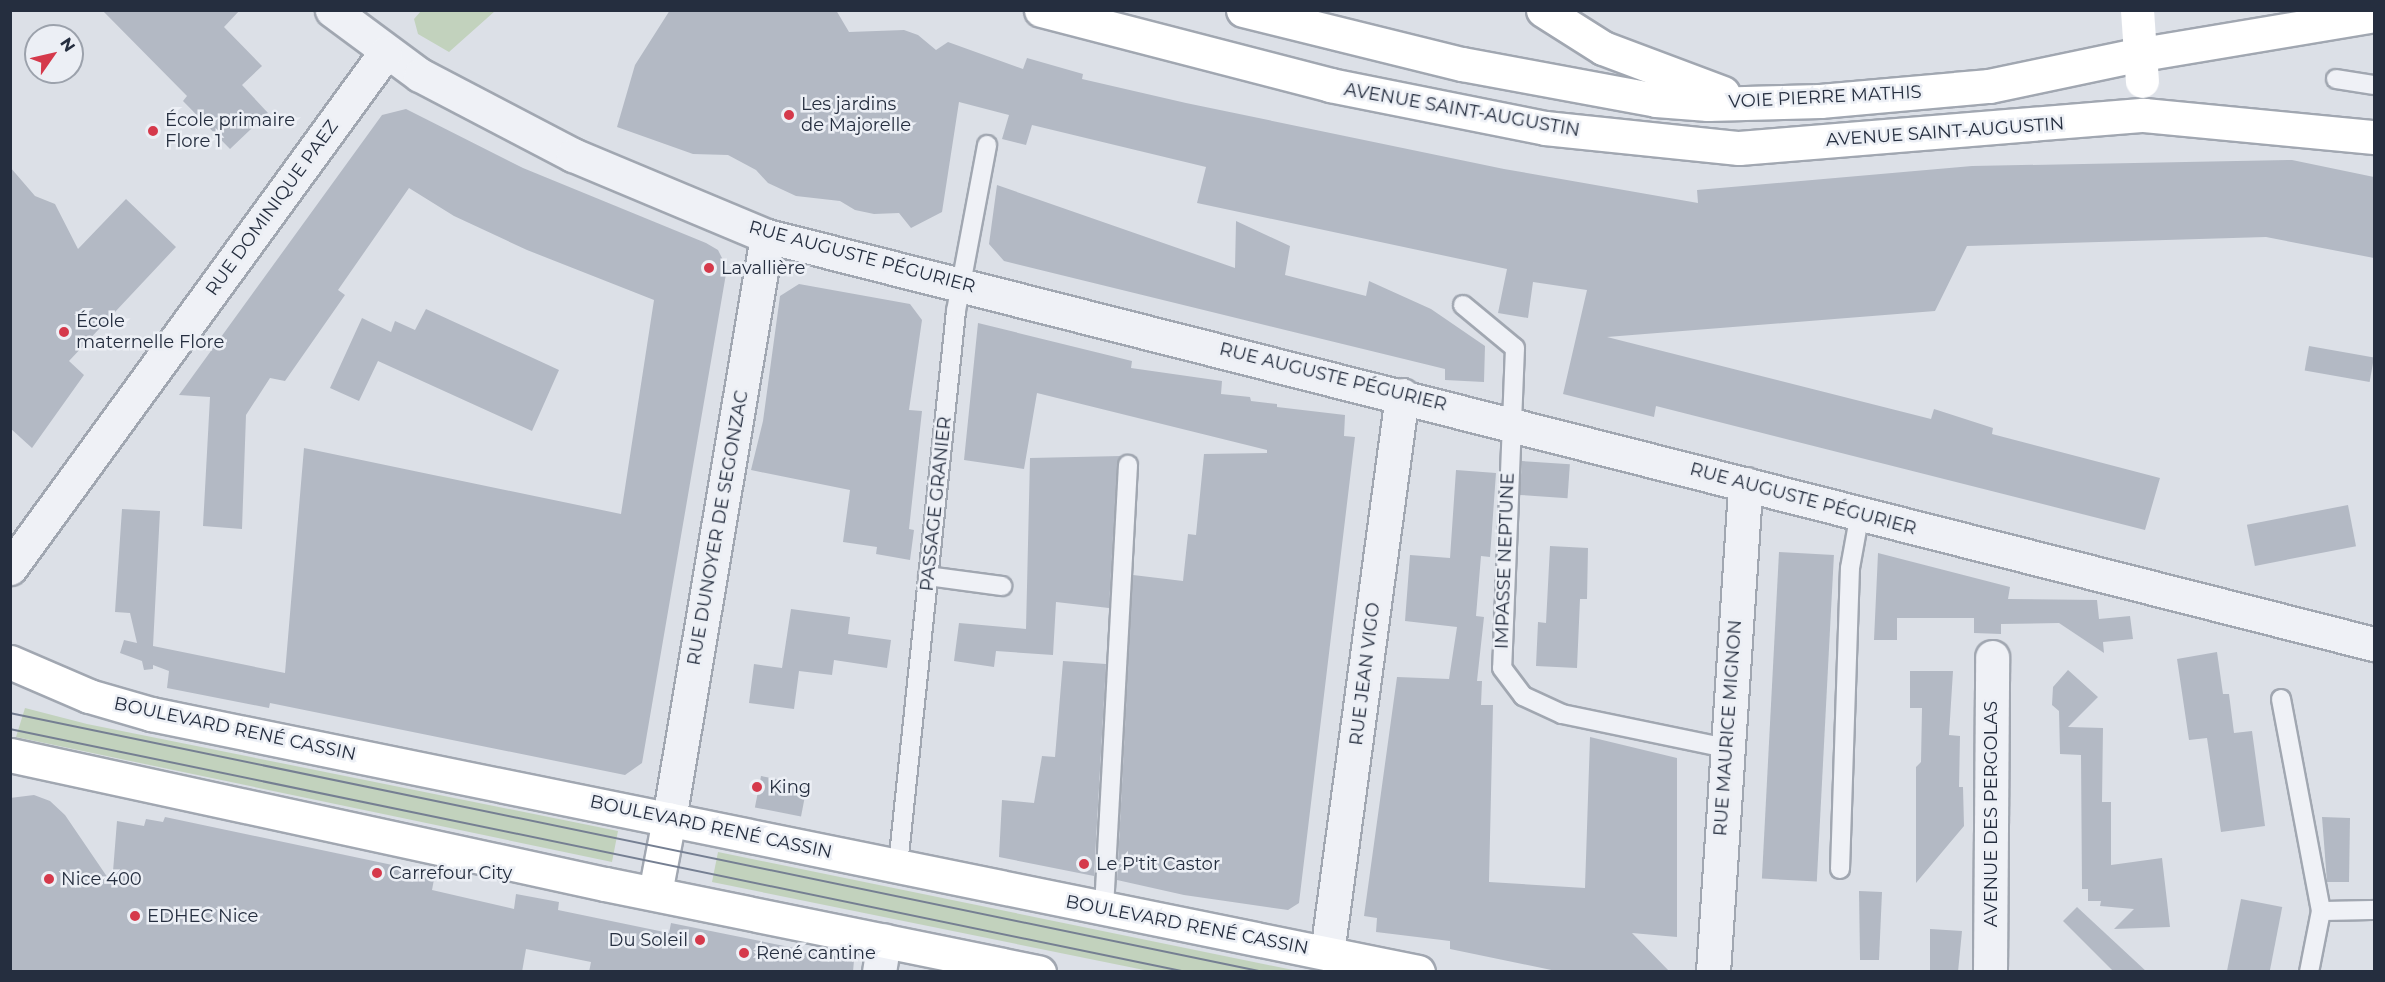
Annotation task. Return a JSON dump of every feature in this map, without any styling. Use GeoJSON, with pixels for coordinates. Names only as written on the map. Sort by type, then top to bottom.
{"type":"FeatureCollection","features":[{"type":"Feature","properties":{"kind":"main road","name":"AVENUE SAINT-AUGUSTIN"},"geometry":{"type":"LineString","coordinates":[[1041,10],[1330,86],[1545,128],[1727,147],[2144,115],[2374,137]]}},
{"type":"Feature","properties":{"kind":"main road","name":"VOIE PIERRE MATHIS"},"geometry":{"type":"LineString","coordinates":[[1243,10],[1462,64],[1656,100],[1752,103],[1820,101],[1989,86],[2136,55],[2374,15]]}},
{"type":"Feature","properties":{"kind":"main road"},"geometry":{"type":"LineString","coordinates":[[1543,10],[1603,48],[1752,103]]}},
{"type":"Feature","properties":{"kind":"main road"},"geometry":{"type":"LineString","coordinates":[[2137,10],[2144,115]]}},
{"type":"Feature","properties":{"kind":"main road","name":"BOULEVARD RENÉ CASSIN"},"geometry":{"type":"LineString","coordinates":[[10,662],[89,696],[152,714],[1418,972]]}},
{"type":"Feature","properties":{"kind":"main road"},"geometry":{"type":"LineString","coordinates":[[10,755],[655,893],[881,956],[1039,972]]}},
{"type":"Feature","properties":{"kind":"main road"},"geometry":{"type":"LineString","coordinates":[[655,893],[669,819]]}},
{"type":"Feature","properties":{"kind":"street","name":"RUE AUGUSTE PÉGURIER"},"geometry":{"type":"LineString","coordinates":[[332,10],[385,53],[420,75],[573,155],[767,236],[1402,395],[1860,513],[2016,556],[2374,644]]}},
{"type":"Feature","properties":{"kind":"street","name":"RUE DOMINIQUE PAEZ"},"geometry":{"type":"LineString","coordinates":[[10,568],[385,53]]}},
{"type":"Feature","properties":{"kind":"street","name":"RUE DUNOYER DE SEGONZAC"},"geometry":{"type":"LineString","coordinates":[[669,819],[767,236]]}},
{"type":"Feature","properties":{"kind":"street","name":"RUE JEAN VIGO"},"geometry":{"type":"LineString","coordinates":[[1327,953],[1402,395]]}},
{"type":"Feature","properties":{"kind":"street","name":"RUE MAURICE MIGNON"},"geometry":{"type":"LineString","coordinates":[[1713,972],[1745,484]]}},
{"type":"Feature","properties":{"kind":"street","name":"AVENUE DES PERGOLAS"},"geometry":{"type":"LineString","coordinates":[[1990,972],[1992,657]]}},
{"type":"Feature","properties":{"kind":"lane"},"geometry":{"type":"LineString","coordinates":[[2336,79],[2374,85]]}},
{"type":"Feature","properties":{"kind":"lane","name":"PASSAGE GRANIER"},"geometry":{"type":"LineString","coordinates":[[898,865],[961,284],[987,145]]}},
{"type":"Feature","properties":{"kind":"lane","name":"IMPASSE NEPTUNE"},"geometry":{"type":"LineString","coordinates":[[1463,305],[1515,348],[1510,423],[1502,668],[1523,696],[1562,714],[1726,748]]}},
{"type":"Feature","properties":{"kind":"lane"},"geometry":{"type":"LineString","coordinates":[[1104,908],[1128,465]]}},
{"type":"Feature","properties":{"kind":"lane"},"geometry":{"type":"LineString","coordinates":[[1840,869],[1850,568],[1860,513]]}},
{"type":"Feature","properties":{"kind":"lane"},"geometry":{"type":"LineString","coordinates":[[928,576],[1002,586]]}},
{"type":"Feature","properties":{"kind":"lane"},"geometry":{"type":"LineString","coordinates":[[2281,699],[2322,911],[2309,972]]}},
{"type":"Feature","properties":{"kind":"lane"},"geometry":{"type":"LineString","coordinates":[[2322,911],[2374,910]]}},
{"type":"Feature","properties":{"kind":"green space"},"geometry":{"type":"Polygon","coordinates":[[[421,11],[495,11],[449,52],[418,34],[414,19],[421,11]]]}},
{"type":"Feature","properties":{"kind":"green space"},"geometry":{"type":"Polygon","coordinates":[[[25,708],[87,724],[618,831],[612,862],[16,737],[25,708]]]}},
{"type":"Feature","properties":{"kind":"green space"},"geometry":{"type":"Polygon","coordinates":[[[718,852],[1298,971],[1149,971],[712,882],[718,852]]]}},
{"type":"Feature","properties":{"kind":"building"},"geometry":{"type":"Polygon","coordinates":[[[102,10],[240,10],[224,27],[262,66],[242,85],[268,113],[230,149],[183,101],[187,96],[102,10]]]}},
{"type":"Feature","properties":{"kind":"building"},"geometry":{"type":"Polygon","coordinates":[[[670,10],[836,10],[849,32],[904,30],[918,35],[936,50],[948,42],[1023,69],[1027,58],[1083,74],[1082,79],[1186,103],[1504,169],[1698,203],[1697,190],[1972,166],[2292,160],[2374,177],[2374,258],[2266,237],[1967,246],[1935,311],[1607,337],[1931,419],[1934,409],[1993,428],[1992,434],[2160,478],[2145,530],[1656,406],[1654,417],[1563,394],[1587,290],[1533,282],[1528,318],[1498,313],[1507,269],[1197,203],[1206,167],[1032,125],[1026,145],[1002,139],[1009,115],[959,102],[942,212],[911,228],[899,213],[874,214],[855,210],[840,201],[796,196],[768,183],[756,170],[728,155],[693,154],[617,127],[635,65],[670,10]]]}},
{"type":"Feature","properties":{"kind":"building"},"geometry":{"type":"Polygon","coordinates":[[[406,109],[523,168],[706,243],[718,250],[727,268],[642,763],[625,775],[270,703],[269,708],[167,688],[169,671],[153,665],[153,669],[144,670],[142,661],[120,653],[124,640],[137,643],[130,613],[115,612],[122,509],[160,511],[153,646],[285,673],[304,448],[621,514],[654,300],[527,250],[454,216],[409,188],[338,290],[345,295],[285,381],[270,378],[246,415],[242,529],[203,526],[210,397],[179,395],[382,115],[406,109]]]}},
{"type":"Feature","properties":{"kind":"building","name":"École maternelle Flore"},"geometry":{"type":"Polygon","coordinates":[[[10,167],[35,196],[55,204],[78,249],[126,199],[176,247],[69,361],[84,375],[32,448],[10,428],[10,167]]]}},
{"type":"Feature","properties":{"kind":"building"},"geometry":{"type":"Polygon","coordinates":[[[997,185],[1235,268],[1236,221],[1290,246],[1285,275],[1366,296],[1369,281],[1431,309],[1485,346],[1484,382],[1445,380],[1445,369],[1004,261],[989,244],[997,185]]]}},
{"type":"Feature","properties":{"kind":"building"},"geometry":{"type":"Polygon","coordinates":[[[799,284],[910,304],[922,320],[909,410],[922,411],[909,529],[914,530],[910,560],[876,554],[877,547],[843,542],[850,490],[751,470],[763,421],[780,296],[799,284]]]}},
{"type":"Feature","properties":{"kind":"building"},"geometry":{"type":"Polygon","coordinates":[[[426,309],[559,370],[532,431],[378,361],[359,401],[330,388],[362,318],[391,332],[395,321],[415,330],[426,309]]]}},
{"type":"Feature","properties":{"kind":"building"},"geometry":{"type":"Polygon","coordinates":[[[978,323],[1132,361],[1131,368],[1222,381],[1221,394],[1250,397],[1251,401],[1277,404],[1277,407],[1345,415],[1344,436],[1355,437],[1299,903],[1288,910],[1184,895],[1117,880],[1133,575],[1183,581],[1188,534],[1196,535],[1204,454],[1267,453],[1267,450],[1037,393],[1024,469],[964,460],[978,323]]]}},
{"type":"Feature","properties":{"kind":"building"},"geometry":{"type":"Polygon","coordinates":[[[2309,346],[2374,357],[2370,382],[2305,371],[2309,346]]]}},
{"type":"Feature","properties":{"kind":"building"},"geometry":{"type":"Polygon","coordinates":[[[1121,456],[1117,464],[1109,608],[1056,602],[1053,655],[996,651],[994,667],[954,661],[959,623],[1026,629],[1030,458],[1121,456]]]}},
{"type":"Feature","properties":{"kind":"building"},"geometry":{"type":"Polygon","coordinates":[[[1522,461],[1570,464],[1568,498],[1520,495],[1522,461]]]}},
{"type":"Feature","properties":{"kind":"building"},"geometry":{"type":"Polygon","coordinates":[[[1456,470],[1496,473],[1490,557],[1481,556],[1476,616],[1484,617],[1477,681],[1482,681],[1481,705],[1493,705],[1489,882],[1585,888],[1590,737],[1677,758],[1677,937],[1632,933],[1670,972],[1561,972],[1450,949],[1450,941],[1376,932],[1377,918],[1364,916],[1397,677],[1449,679],[1457,627],[1405,621],[1410,555],[1450,558],[1456,470]]]}},
{"type":"Feature","properties":{"kind":"building"},"geometry":{"type":"Polygon","coordinates":[[[2348,505],[2356,546],[2255,566],[2247,525],[2348,505]]]}},
{"type":"Feature","properties":{"kind":"building"},"geometry":{"type":"Polygon","coordinates":[[[1550,546],[1588,548],[1587,599],[1580,599],[1577,668],[1536,666],[1538,622],[1546,623],[1550,546]]]}},
{"type":"Feature","properties":{"kind":"building"},"geometry":{"type":"Polygon","coordinates":[[[1779,552],[1834,555],[1817,881],[1762,879],[1779,552]]]}},
{"type":"Feature","properties":{"kind":"building"},"geometry":{"type":"Polygon","coordinates":[[[1878,553],[2010,587],[2008,599],[2097,600],[2099,619],[2130,616],[2133,639],[2103,642],[2104,653],[2059,623],[2001,624],[2001,634],[1974,633],[1974,618],[1897,618],[1897,640],[1874,640],[1878,553]]]}},
{"type":"Feature","properties":{"kind":"building"},"geometry":{"type":"Polygon","coordinates":[[[791,609],[850,617],[848,634],[891,640],[887,668],[834,660],[832,675],[799,671],[794,709],[749,703],[754,664],[782,668],[791,609]]]}},
{"type":"Feature","properties":{"kind":"building"},"geometry":{"type":"Polygon","coordinates":[[[2217,652],[2223,694],[2229,694],[2234,733],[2252,731],[2265,826],[2221,832],[2207,738],[2189,740],[2177,659],[2217,652]]]}},
{"type":"Feature","properties":{"kind":"building"},"geometry":{"type":"Polygon","coordinates":[[[1063,661],[1106,664],[1094,876],[999,857],[1002,800],[1034,803],[1042,756],[1055,757],[1063,661]]]}},
{"type":"Feature","properties":{"kind":"building"},"geometry":{"type":"Polygon","coordinates":[[[2068,670],[2098,697],[2068,727],[2103,728],[2102,802],[2111,802],[2111,865],[2162,858],[2170,927],[2114,929],[2134,909],[2100,906],[2101,901],[2088,901],[2088,889],[2082,889],[2081,755],[2060,754],[2059,711],[2052,705],[2053,687],[2068,670]]]}},
{"type":"Feature","properties":{"kind":"building"},"geometry":{"type":"Polygon","coordinates":[[[1910,671],[1953,671],[1949,735],[1960,736],[1959,787],[1963,787],[1964,826],[1916,883],[1916,767],[1921,762],[1922,708],[1910,708],[1910,671]]]}},
{"type":"Feature","properties":{"kind":"building"},"geometry":{"type":"Polygon","coordinates":[[[761,776],[807,785],[801,816],[755,807],[761,776]]]}},
{"type":"Feature","properties":{"kind":"building"},"geometry":{"type":"Polygon","coordinates":[[[34,795],[50,801],[65,815],[112,884],[117,821],[144,826],[146,819],[163,822],[165,817],[435,874],[432,890],[514,909],[516,894],[559,902],[558,910],[669,933],[671,923],[854,960],[853,972],[589,972],[591,962],[526,949],[522,972],[10,972],[10,798],[34,795]]]}},
{"type":"Feature","properties":{"kind":"building"},"geometry":{"type":"Polygon","coordinates":[[[2322,817],[2350,818],[2349,882],[2327,882],[2322,817]]]}},
{"type":"Feature","properties":{"kind":"building"},"geometry":{"type":"Polygon","coordinates":[[[1859,891],[1882,892],[1879,960],[1860,960],[1859,891]]]}},
{"type":"Feature","properties":{"kind":"building"},"geometry":{"type":"Polygon","coordinates":[[[2241,899],[2282,907],[2270,972],[2227,972],[2241,899]]]}},
{"type":"Feature","properties":{"kind":"building"},"geometry":{"type":"Polygon","coordinates":[[[2077,907],[2147,972],[2114,972],[2063,921],[2077,907]]]}},
{"type":"Feature","properties":{"kind":"building"},"geometry":{"type":"Polygon","coordinates":[[[1930,929],[1962,931],[1958,972],[1930,972],[1930,929]]]}},
{"type":"Feature","properties":{"kind":"tram line"},"geometry":{"type":"LineString","coordinates":[[10,713],[1264,972]]}},
{"type":"Feature","properties":{"kind":"tram line"},"geometry":{"type":"LineString","coordinates":[[10,729],[1186,972]]}},
{"type":"Feature","properties":{"kind":"place","name":"Les jardins de Majorelle"},"geometry":{"type":"Point","coordinates":[789,115]}},
{"type":"Feature","properties":{"kind":"place","name":"École primaire Flore 1"},"geometry":{"type":"Point","coordinates":[153,131]}},
{"type":"Feature","properties":{"kind":"place","name":"Lavallière"},"geometry":{"type":"Point","coordinates":[709,268]}},
{"type":"Feature","properties":{"kind":"place","name":"École maternelle Flore"},"geometry":{"type":"Point","coordinates":[64,332]}},
{"type":"Feature","properties":{"kind":"place","name":"King"},"geometry":{"type":"Point","coordinates":[757,787]}},
{"type":"Feature","properties":{"kind":"place","name":"Le P'tit Castor"},"geometry":{"type":"Point","coordinates":[1084,864]}},
{"type":"Feature","properties":{"kind":"place","name":"Carrefour City"},"geometry":{"type":"Point","coordinates":[377,873]}},
{"type":"Feature","properties":{"kind":"place","name":"Nice 400"},"geometry":{"type":"Point","coordinates":[49,879]}},
{"type":"Feature","properties":{"kind":"place","name":"EDHEC Nice"},"geometry":{"type":"Point","coordinates":[135,916]}},
{"type":"Feature","properties":{"kind":"place","name":"Du Soleil"},"geometry":{"type":"Point","coordinates":[700,940]}},
{"type":"Feature","properties":{"kind":"place","name":"René cantine"},"geometry":{"type":"Point","coordinates":[744,953]}}]}
